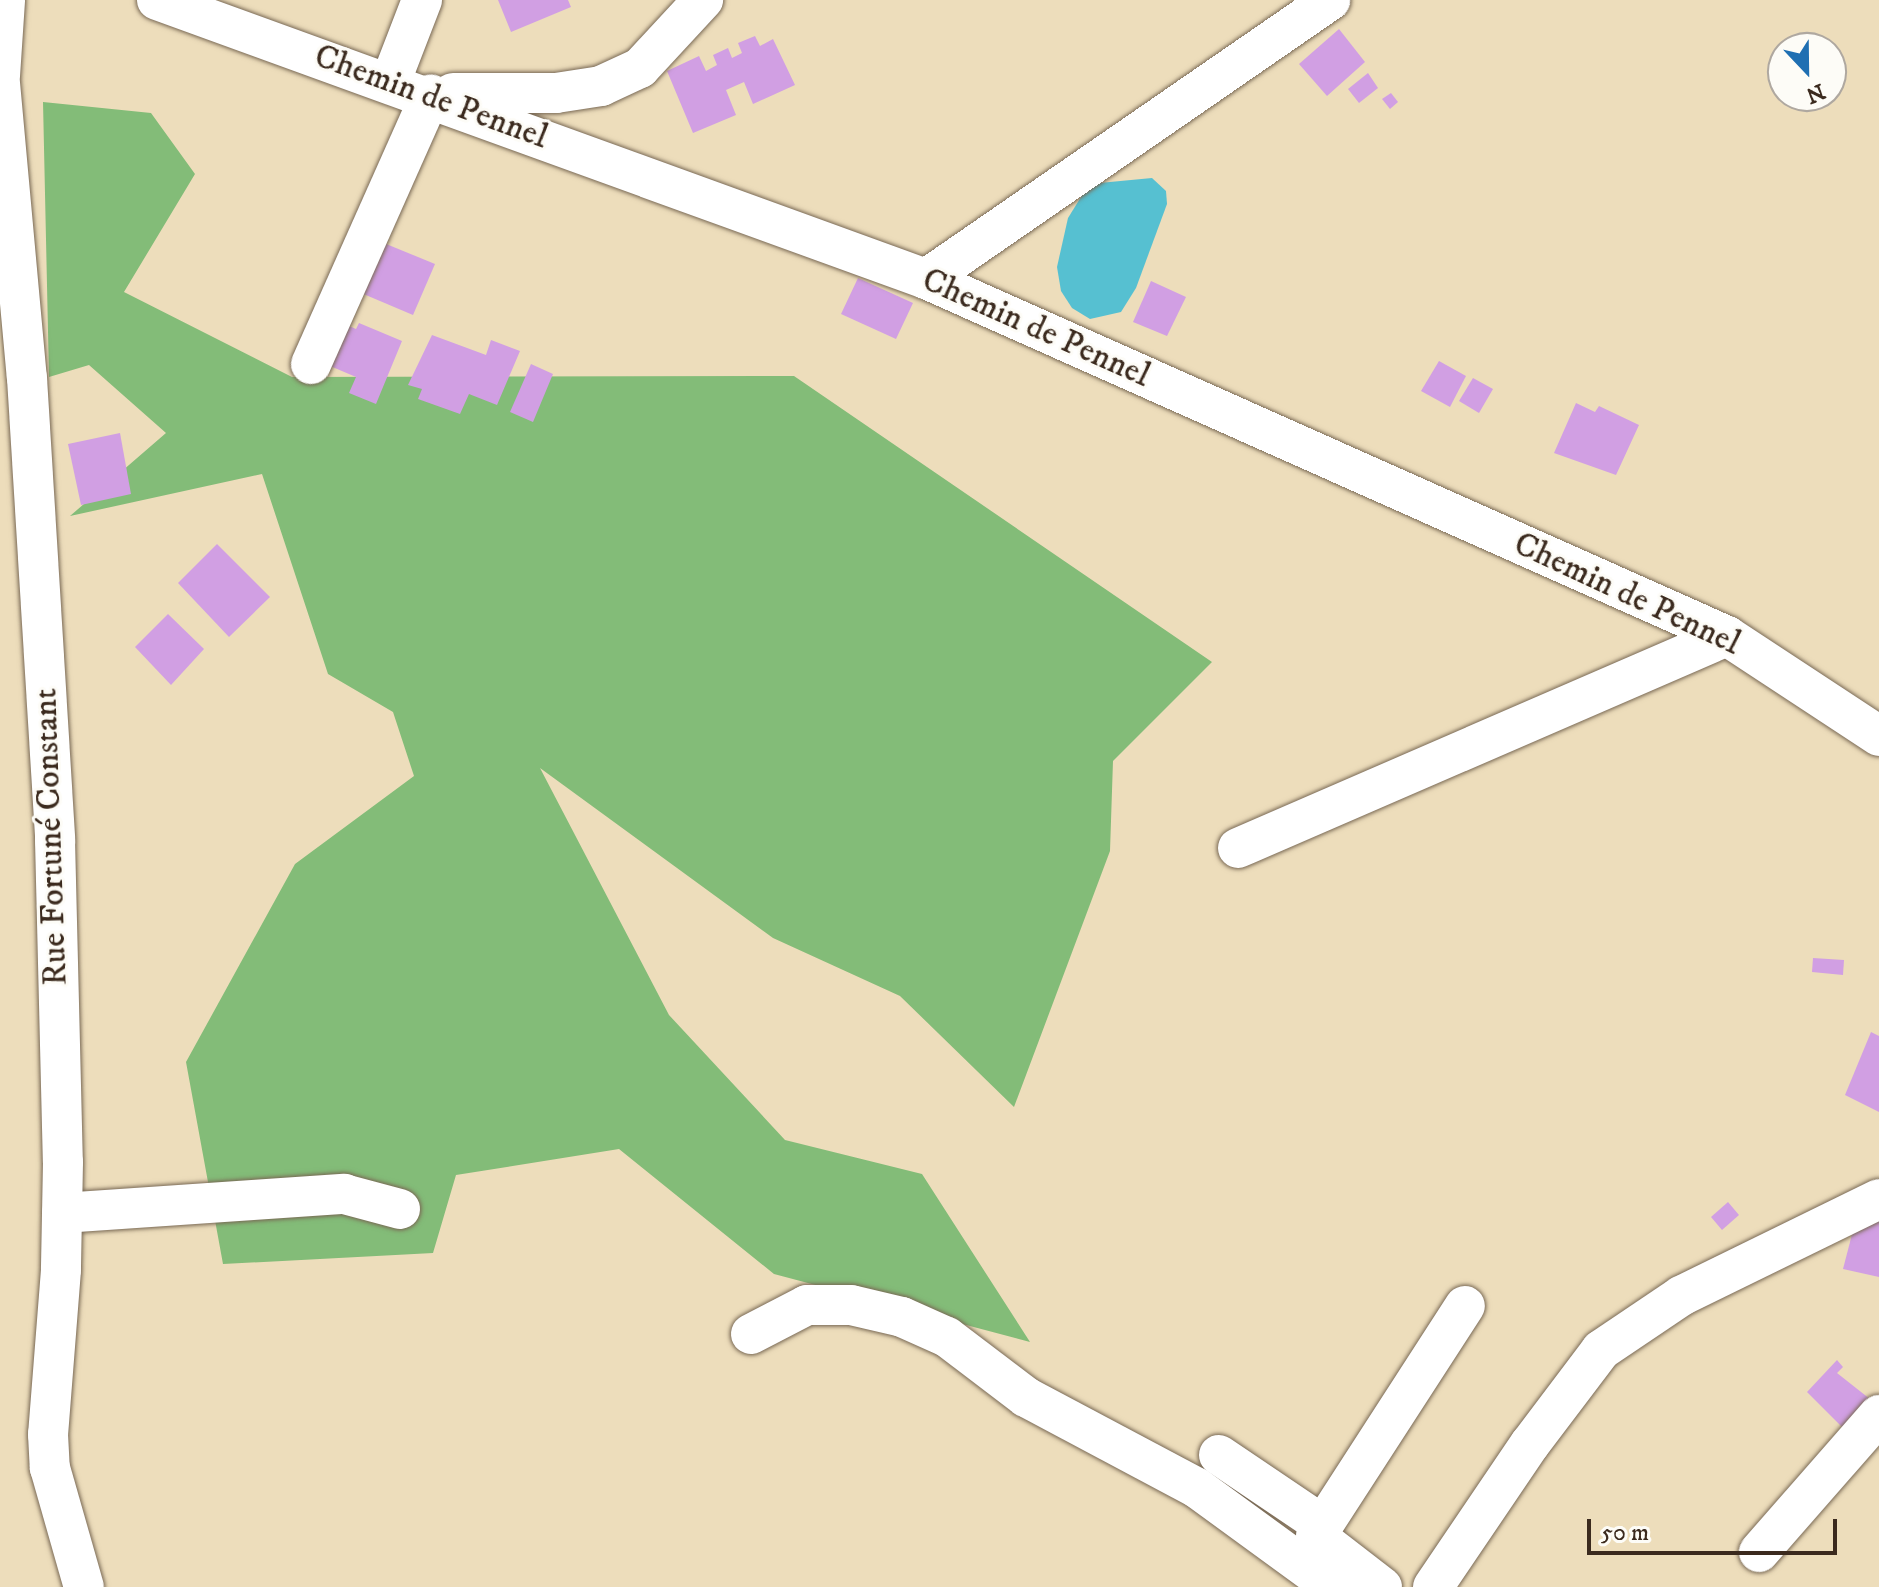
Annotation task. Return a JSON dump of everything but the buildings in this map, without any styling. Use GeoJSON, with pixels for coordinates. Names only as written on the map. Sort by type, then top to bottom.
{"type":"FeatureCollection","features":[{"type":"Feature","properties":{"kind":"street"},"geometry":{"type":"LineString","coordinates":[[0,76],[5,0]]}},
{"type":"Feature","properties":{"kind":"street","name":"Chemin de Pennel"},"geometry":{"type":"LineString","coordinates":[[157,0],[926,279],[1727,636],[1879,736]]}},
{"type":"Feature","properties":{"kind":"street"},"geometry":{"type":"LineString","coordinates":[[311,364],[411,90],[422,0]]}},
{"type":"Feature","properties":{"kind":"street"},"geometry":{"type":"LineString","coordinates":[[411,90],[527,94],[601,86],[640,68],[703,0]]}},
{"type":"Feature","properties":{"kind":"street"},"geometry":{"type":"LineString","coordinates":[[926,279],[1330,0]]}},
{"type":"Feature","properties":{"kind":"street","name":"Rue Fortuné Constant"},"geometry":{"type":"LineString","coordinates":[[0,83],[27,378],[55,840],[62,1213],[48,1434],[58,1502],[84,1587]]}},
{"type":"Feature","properties":{"kind":"street"},"geometry":{"type":"LineString","coordinates":[[1238,848],[1727,636]]}},
{"type":"Feature","properties":{"kind":"street"},"geometry":{"type":"LineString","coordinates":[[62,1213],[344,1194],[400,1209]]}},
{"type":"Feature","properties":{"kind":"street"},"geometry":{"type":"LineString","coordinates":[[1433,1587],[1530,1444],[1601,1350],[1681,1296],[1879,1199]]}},
{"type":"Feature","properties":{"kind":"street"},"geometry":{"type":"LineString","coordinates":[[751,1334],[807,1305],[851,1305],[902,1317],[947,1337],[1026,1397],[1197,1488],[1333,1587]]}},
{"type":"Feature","properties":{"kind":"street"},"geometry":{"type":"LineString","coordinates":[[1382,1587],[1318,1542],[1320,1523],[1465,1306]]}},
{"type":"Feature","properties":{"kind":"street"},"geometry":{"type":"LineString","coordinates":[[1759,1552],[1879,1415]]}},
{"type":"Feature","properties":{"kind":"street"},"geometry":{"type":"LineString","coordinates":[[1219,1455],[1320,1523]]}},
{"type":"Feature","properties":{"kind":"green space"},"geometry":{"type":"Polygon","coordinates":[[[43,102],[151,113],[195,174],[124,292],[292,377],[794,376],[1212,662],[1113,761],[1110,851],[1014,1107],[900,996],[773,938],[540,768],[669,1015],[785,1140],[922,1174],[1030,1342],[774,1274],[619,1149],[456,1175],[433,1253],[223,1264],[186,1062],[295,864],[414,776],[393,712],[328,674],[262,474],[70,516],[166,433],[89,365],[49,377],[43,102]]]}},
{"type":"Feature","properties":{"kind":"water"},"geometry":{"type":"Polygon","coordinates":[[[1152,178],[1166,191],[1167,204],[1136,288],[1121,312],[1090,319],[1072,308],[1061,291],[1057,267],[1068,218],[1089,184],[1152,178]]]}}]}
